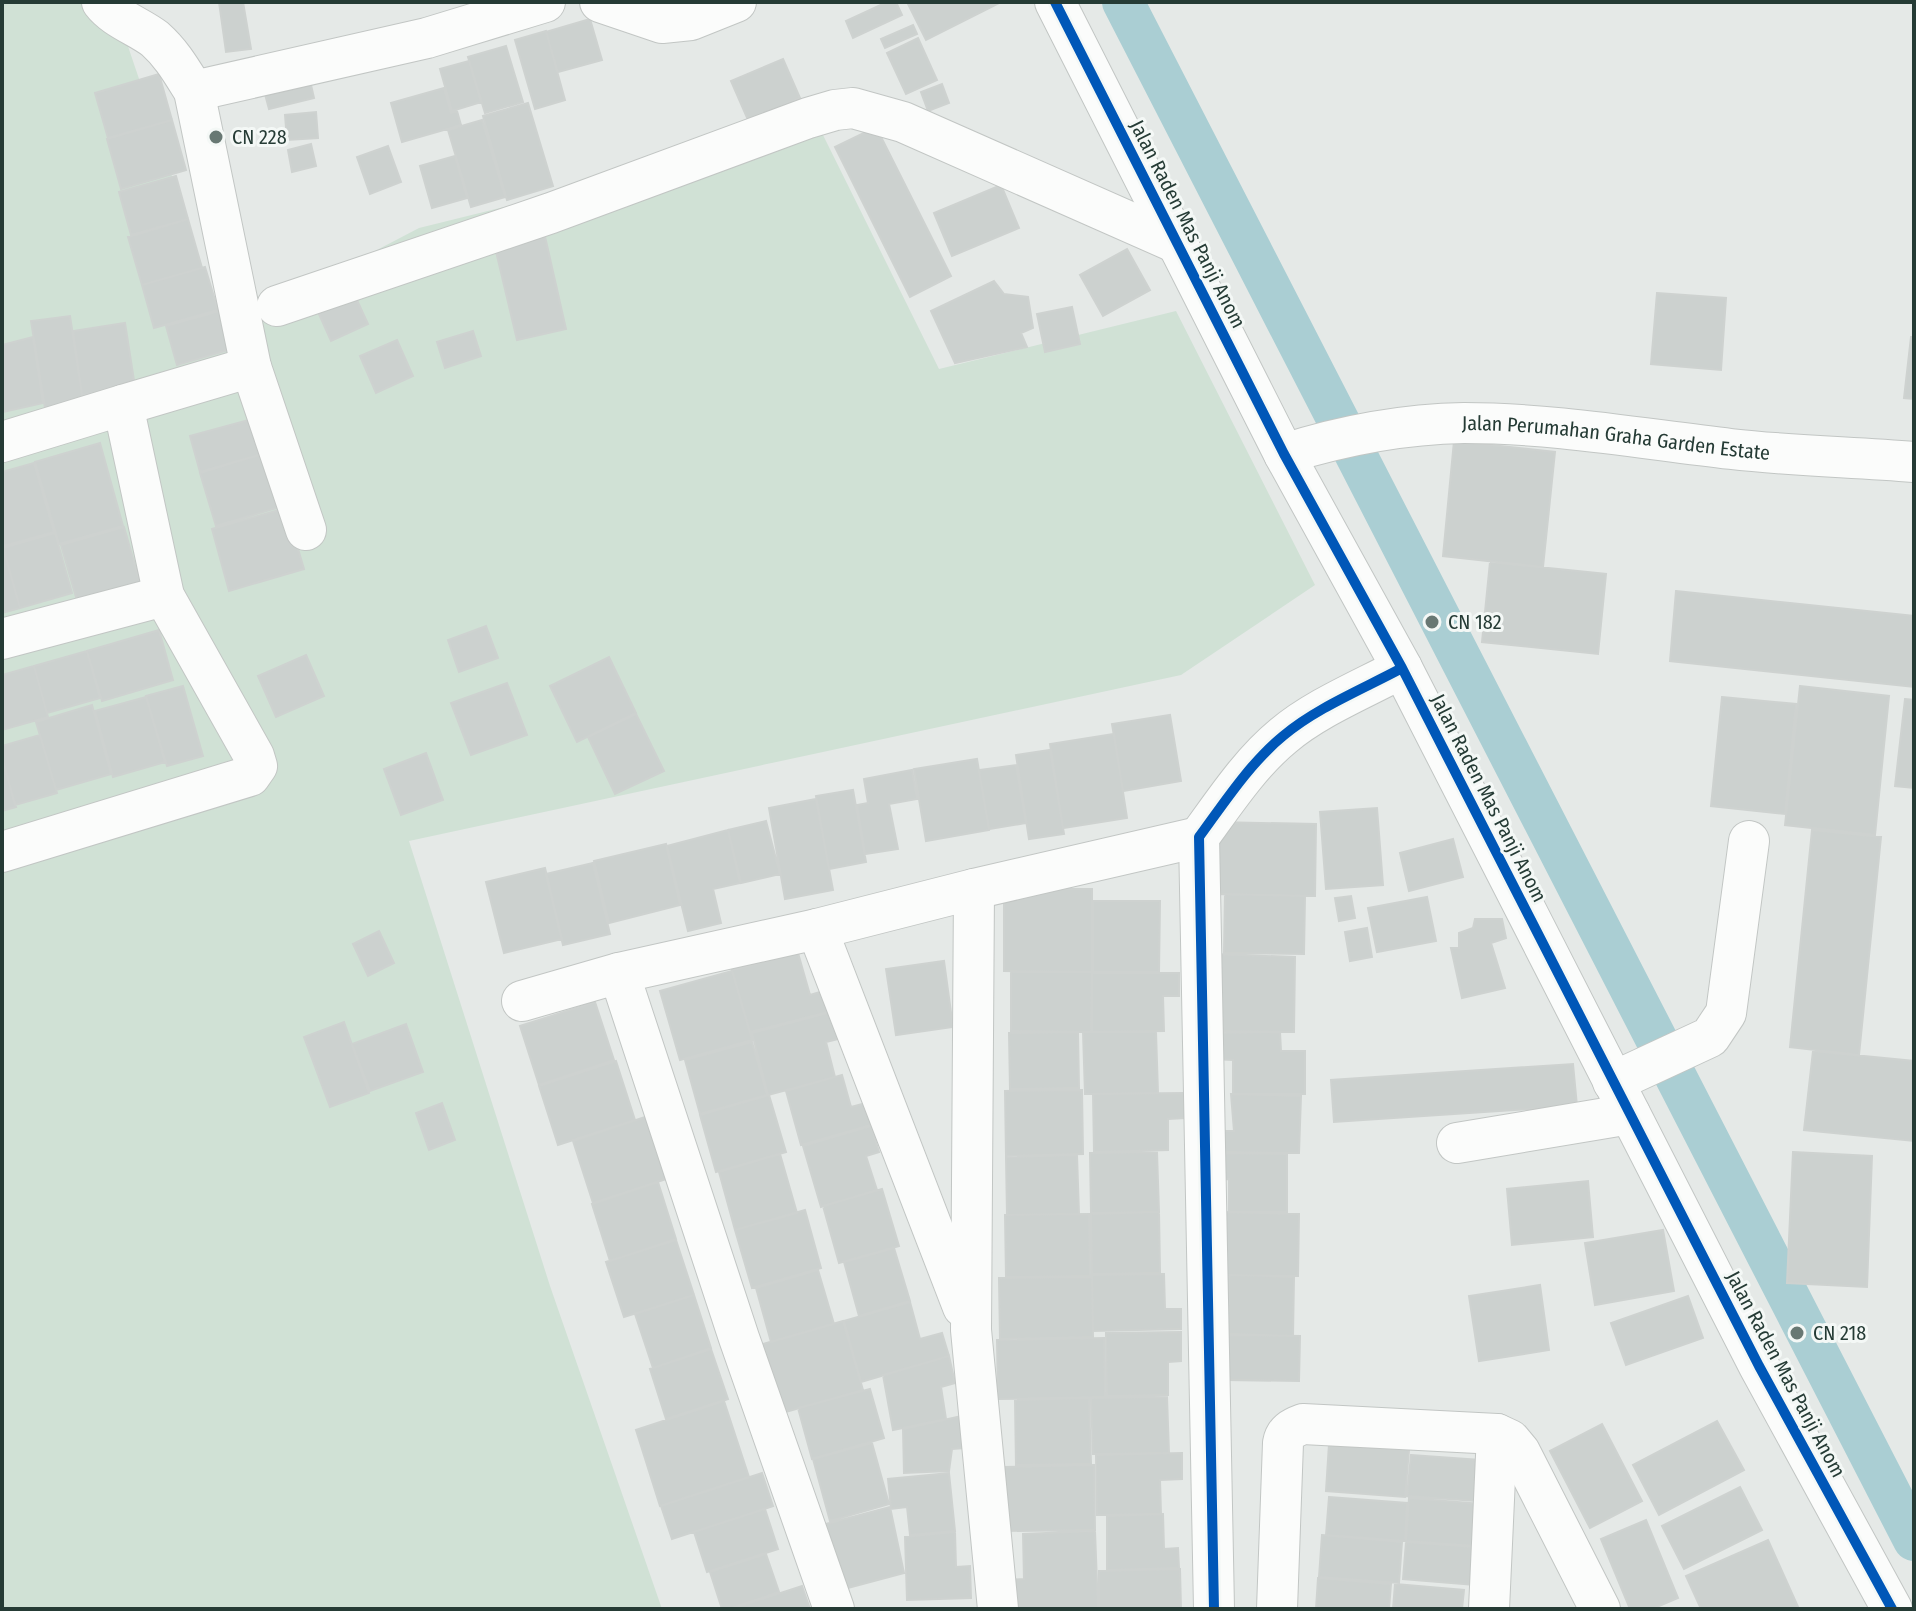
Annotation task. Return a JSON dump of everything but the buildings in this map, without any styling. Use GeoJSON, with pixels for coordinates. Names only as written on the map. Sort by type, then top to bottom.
{"type":"FeatureCollection","features":[{"type":"Feature","properties":{"kind":"street"},"geometry":{"type":"LineString","coordinates":[[102,2],[105,7],[153,37],[174,58],[194,91],[251,367],[306,530]]}},
{"type":"Feature","properties":{"kind":"street"},"geometry":{"type":"LineString","coordinates":[[194,91],[427,38],[545,2]]}},
{"type":"Feature","properties":{"kind":"street"},"geometry":{"type":"LineString","coordinates":[[600,2],[662,23],[691,20],[736,2]]}},
{"type":"Feature","properties":{"kind":"street","name":"Jalan Raden Mas Panji Anom"},"geometry":{"type":"LineString","coordinates":[[1055,2],[1179,244],[1302,448],[1402,668],[1629,1088],[1759,1366],[1892,1609]]}},
{"type":"Feature","properties":{"kind":"street"},"geometry":{"type":"LineString","coordinates":[[277,306],[551,213],[808,118],[853,108],[920,129],[1179,244]]}},
{"type":"Feature","properties":{"kind":"street"},"geometry":{"type":"LineString","coordinates":[[2,442],[251,367]]}},
{"type":"Feature","properties":{"kind":"street"},"geometry":{"type":"LineString","coordinates":[[2,852],[250,776],[257,766],[164,596],[123,405]]}},
{"type":"Feature","properties":{"kind":"street","name":"Jalan Perumahan Graha Garden Estate"},"geometry":{"type":"LineString","coordinates":[[1302,448],[1408,427],[1462,423],[1521,425],[1735,450],[1914,462]]}},
{"type":"Feature","properties":{"kind":"street"},"geometry":{"type":"LineString","coordinates":[[2,639],[164,596]]}},
{"type":"Feature","properties":{"kind":"street"},"geometry":{"type":"LineString","coordinates":[[1214,1609],[1199,837],[1240,780],[1282,737],[1306,719],[1402,668]]}},
{"type":"Feature","properties":{"kind":"street"},"geometry":{"type":"LineString","coordinates":[[522,1001],[619,973],[1199,837]]}},
{"type":"Feature","properties":{"kind":"street"},"geometry":{"type":"LineString","coordinates":[[1457,1143],[1629,1088],[1684,1050],[1710,1037],[1726,1013],[1749,841]]}},
{"type":"Feature","properties":{"kind":"street"},"geometry":{"type":"LineString","coordinates":[[974,889],[971,1330],[998,1609]]}},
{"type":"Feature","properties":{"kind":"street"},"geometry":{"type":"LineString","coordinates":[[817,929],[971,1330]]}},
{"type":"Feature","properties":{"kind":"street"},"geometry":{"type":"LineString","coordinates":[[619,973],[739,1338],[834,1609]]}},
{"type":"Feature","properties":{"kind":"street"},"geometry":{"type":"LineString","coordinates":[[1277,1609],[1284,1436],[1292,1428],[1303,1424],[1497,1434],[1510,1440],[1520,1452],[1600,1609]]}},
{"type":"Feature","properties":{"kind":"street"},"geometry":{"type":"LineString","coordinates":[[1489,1609],[1497,1434]]}},
{"type":"Feature","properties":{"kind":"green space"},"geometry":{"type":"Polygon","coordinates":[[[2,2],[113,2],[224,330],[419,228],[820,129],[939,369],[1176,311],[1315,585],[1181,675],[409,841],[550,1286],[662,1609],[2,1609],[2,2]]]}},
{"type":"Feature","properties":{"kind":"waterway"},"geometry":{"type":"LineString","coordinates":[[1123,2],[1914,1540]]}},
{"type":"Feature","properties":{"kind":"cycle path"},"geometry":{"type":"LineString","coordinates":[[1055,2],[1284,454],[1402,668],[1759,1366],[1892,1609]]}},
{"type":"Feature","properties":{"kind":"cycle path"},"geometry":{"type":"LineString","coordinates":[[1214,1609],[1199,837],[1249,771],[1283,736],[1325,708],[1402,668]]}},
{"type":"Feature","properties":{"kind":"place","name":"CN 228"},"geometry":{"type":"Point","coordinates":[216,137]}},
{"type":"Feature","properties":{"kind":"place","name":"CN 182"},"geometry":{"type":"Point","coordinates":[1432,622]}},
{"type":"Feature","properties":{"kind":"place","name":"CN 218"},"geometry":{"type":"Point","coordinates":[1797,1333]}}]}
